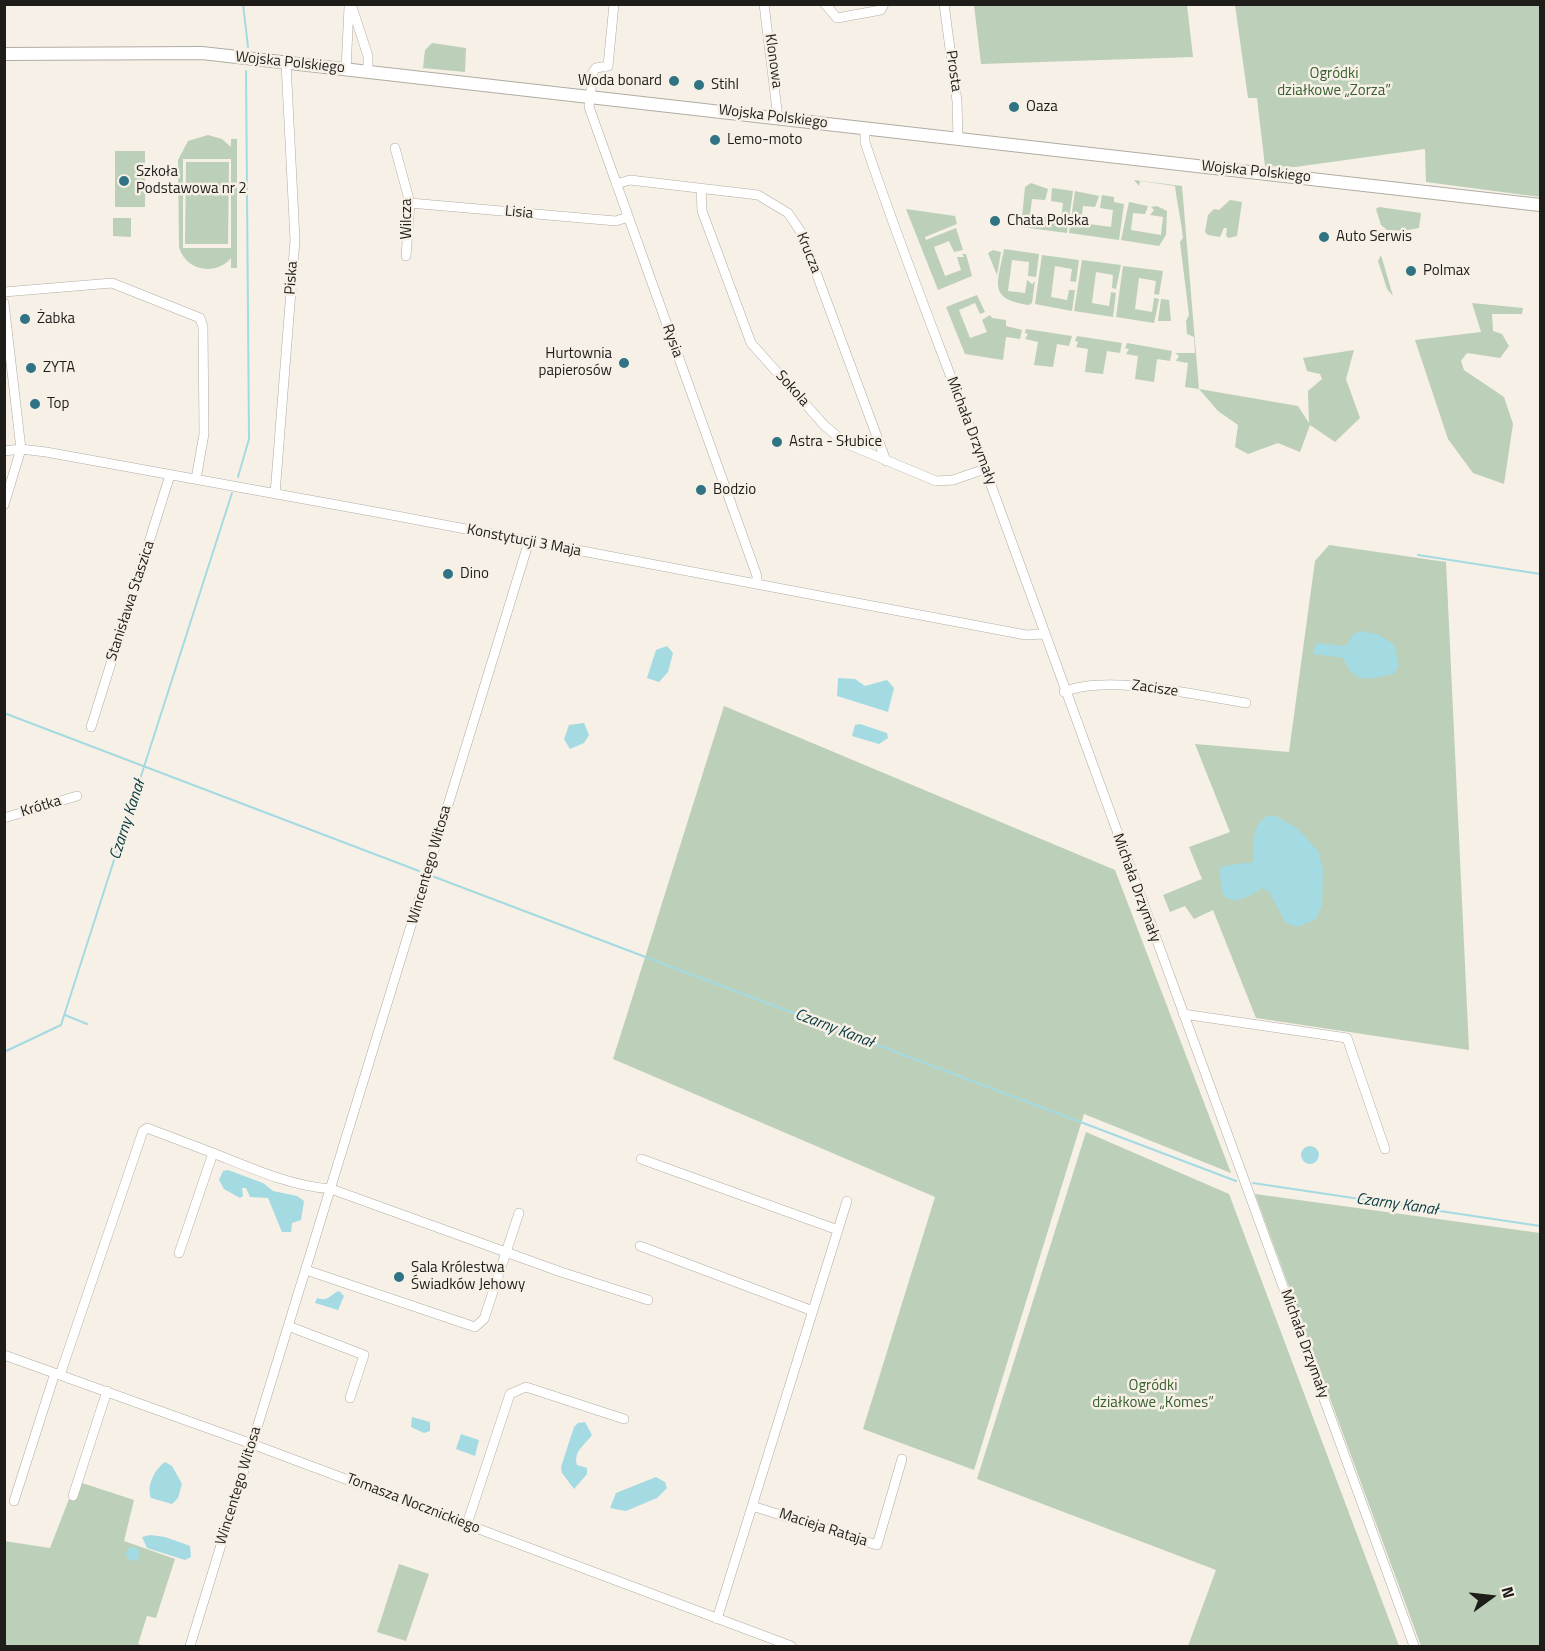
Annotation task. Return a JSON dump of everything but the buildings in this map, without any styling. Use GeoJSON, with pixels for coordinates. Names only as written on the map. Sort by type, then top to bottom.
{"type":"FeatureCollection","features":[{"type":"Feature","properties":{"kind":"main road","name":"Wojska Polskiego"},"geometry":{"type":"LineString","coordinates":[[4,54],[202,54],[1540,204]]}},
{"type":"Feature","properties":{"kind":"street"},"geometry":{"type":"LineString","coordinates":[[346,70],[350,4]]}},
{"type":"Feature","properties":{"kind":"street"},"geometry":{"type":"LineString","coordinates":[[350,4],[368,56],[368,72]]}},
{"type":"Feature","properties":{"kind":"street"},"geometry":{"type":"LineString","coordinates":[[590,97],[596,68],[608,66],[614,4]]}},
{"type":"Feature","properties":{"kind":"street","name":"Klonowa"},"geometry":{"type":"LineString","coordinates":[[764,4],[778,118]]}},
{"type":"Feature","properties":{"kind":"street"},"geometry":{"type":"LineString","coordinates":[[825,4],[837,18],[880,10],[884,4]]}},
{"type":"Feature","properties":{"kind":"street","name":"Prosta"},"geometry":{"type":"LineString","coordinates":[[944,4],[958,109],[958,139]]}},
{"type":"Feature","properties":{"kind":"street","name":"Piska"},"geometry":{"type":"LineString","coordinates":[[275,494],[295,240],[286,63]]}},
{"type":"Feature","properties":{"kind":"street","name":"Rysia"},"geometry":{"type":"LineString","coordinates":[[590,97],[592,118],[757,576],[757,584]]}},
{"type":"Feature","properties":{"kind":"street","name":"Michała Drzymały"},"geometry":{"type":"LineString","coordinates":[[865,128],[865,142],[869,156],[1414,1647]]}},
{"type":"Feature","properties":{"kind":"street","name":"Wilcza"},"geometry":{"type":"LineString","coordinates":[[395,148],[410,203],[406,256]]}},
{"type":"Feature","properties":{"kind":"street","name":"Krucza"},"geometry":{"type":"LineString","coordinates":[[616,184],[630,180],[758,195],[788,213],[801,232],[886,461]]}},
{"type":"Feature","properties":{"kind":"street","name":"Sokola"},"geometry":{"type":"LineString","coordinates":[[701,188],[702,211],[751,343],[824,425],[845,443],[936,482],[953,480],[985,469]]}},
{"type":"Feature","properties":{"kind":"street","name":"Lisia"},"geometry":{"type":"LineString","coordinates":[[410,203],[616,221],[628,217]]}},
{"type":"Feature","properties":{"kind":"street"},"geometry":{"type":"LineString","coordinates":[[4,292],[111,283],[200,318],[203,327],[204,434],[196,479]]}},
{"type":"Feature","properties":{"kind":"street"},"geometry":{"type":"LineString","coordinates":[[4,303],[21,449],[4,505]]}},
{"type":"Feature","properties":{"kind":"street","name":"Konstytucji 3 Maja"},"geometry":{"type":"LineString","coordinates":[[4,451],[21,449],[170,474],[1026,635],[1044,634]]}},
{"type":"Feature","properties":{"kind":"street","name":"Stanisława Staszica"},"geometry":{"type":"LineString","coordinates":[[91,727],[170,474]]}},
{"type":"Feature","properties":{"kind":"street","name":"Wincentego Witosa"},"geometry":{"type":"LineString","coordinates":[[190,1647],[530,542]]}},
{"type":"Feature","properties":{"kind":"street","name":"Zacisze"},"geometry":{"type":"LineString","coordinates":[[1064,692],[1075,687],[1122,684],[1246,703]]}},
{"type":"Feature","properties":{"kind":"street","name":"Krótka"},"geometry":{"type":"LineString","coordinates":[[4,818],[76,796]]}},
{"type":"Feature","properties":{"kind":"street"},"geometry":{"type":"LineString","coordinates":[[1183,1014],[1347,1038],[1385,1149]]}},
{"type":"Feature","properties":{"kind":"street"},"geometry":{"type":"LineString","coordinates":[[14,1501],[143,1131],[147,1128],[275,1177],[313,1188],[331,1189],[506,1253],[648,1300]]}},
{"type":"Feature","properties":{"kind":"street"},"geometry":{"type":"LineString","coordinates":[[179,1253],[213,1154]]}},
{"type":"Feature","properties":{"kind":"street"},"geometry":{"type":"LineString","coordinates":[[641,1159],[838,1230]]}},
{"type":"Feature","properties":{"kind":"street"},"geometry":{"type":"LineString","coordinates":[[717,1619],[847,1201]]}},
{"type":"Feature","properties":{"kind":"street"},"geometry":{"type":"LineString","coordinates":[[306,1270],[475,1327],[484,1319],[519,1213]]}},
{"type":"Feature","properties":{"kind":"street"},"geometry":{"type":"LineString","coordinates":[[640,1246],[813,1311]]}},
{"type":"Feature","properties":{"kind":"street"},"geometry":{"type":"LineString","coordinates":[[288,1326],[364,1355],[350,1398]]}},
{"type":"Feature","properties":{"kind":"street","name":"Tomasza Nocznickiego"},"geometry":{"type":"LineString","coordinates":[[4,1355],[252,1444],[791,1647]]}},
{"type":"Feature","properties":{"kind":"street"},"geometry":{"type":"LineString","coordinates":[[467,1524],[510,1394],[526,1387],[624,1419]]}},
{"type":"Feature","properties":{"kind":"street"},"geometry":{"type":"LineString","coordinates":[[73,1496],[107,1391]]}},
{"type":"Feature","properties":{"kind":"street","name":"Macieja Rataja"},"geometry":{"type":"LineString","coordinates":[[752,1506],[877,1545],[902,1459]]}},
{"type":"Feature","properties":{"kind":"green space"},"geometry":{"type":"Polygon","coordinates":[[[974,5],[1187,5],[1193,57],[981,64],[974,5]]]}},
{"type":"Feature","properties":{"kind":"green space","name":"Ogródki działkowe „Zorza”"},"geometry":{"type":"Polygon","coordinates":[[[1235,5],[1540,5],[1540,197],[1426,182],[1425,149],[1295,167],[1265,166],[1257,98],[1248,98],[1235,5]]]}},
{"type":"Feature","properties":{"kind":"green space"},"geometry":{"type":"Polygon","coordinates":[[[432,43],[466,48],[465,72],[423,68],[425,50],[432,43]]]}},
{"type":"Feature","properties":{"kind":"green space"},"geometry":{"type":"Polygon","coordinates":[[[208,135],[222,139],[231,147],[231,139],[237,139],[237,268],[231,268],[231,258],[217,268],[209,269],[194,266],[182,255],[179,247],[178,160],[188,141],[208,135]],[[183,159],[183,248],[231,248],[231,159],[183,159]]]}},
{"type":"Feature","properties":{"kind":"green space"},"geometry":{"type":"Polygon","coordinates":[[[115,151],[145,151],[145,207],[115,207],[115,151]]]}},
{"type":"Feature","properties":{"kind":"green space"},"geometry":{"type":"Polygon","coordinates":[[[186,162],[229,162],[228,244],[185,244],[186,162]]]}},
{"type":"Feature","properties":{"kind":"green space"},"geometry":{"type":"Polygon","coordinates":[[[1134,180],[1182,186],[1199,389],[1185,387],[1188,363],[1176,361],[1179,356],[1175,353],[1195,353],[1194,337],[1187,334],[1186,321],[1189,315],[1180,242],[1183,238],[1175,186],[1140,181],[1139,186],[1134,180]]]}},
{"type":"Feature","properties":{"kind":"green space"},"geometry":{"type":"Polygon","coordinates":[[[1031,183],[1048,189],[1045,200],[1032,199],[1030,215],[1061,219],[1063,203],[1051,201],[1052,188],[1073,191],[1067,233],[1021,227],[1025,187],[1031,183]]]}},
{"type":"Feature","properties":{"kind":"green space"},"geometry":{"type":"Polygon","coordinates":[[[1075,191],[1099,196],[1095,207],[1083,206],[1081,223],[1111,227],[1113,210],[1100,208],[1102,195],[1114,197],[1114,202],[1124,204],[1119,240],[1069,233],[1075,191]]]}},
{"type":"Feature","properties":{"kind":"green space"},"geometry":{"type":"Polygon","coordinates":[[[1230,200],[1242,202],[1237,236],[1228,238],[1227,228],[1224,228],[1220,237],[1208,235],[1205,232],[1208,215],[1214,209],[1219,210],[1230,200]]]}},
{"type":"Feature","properties":{"kind":"green space"},"geometry":{"type":"Polygon","coordinates":[[[1129,202],[1148,206],[1145,214],[1133,213],[1131,230],[1161,235],[1163,217],[1150,215],[1154,210],[1151,207],[1157,206],[1167,211],[1166,235],[1159,246],[1121,240],[1129,202]]]}},
{"type":"Feature","properties":{"kind":"green space"},"geometry":{"type":"Polygon","coordinates":[[[1379,207],[1421,213],[1419,228],[1402,231],[1387,230],[1381,225],[1376,209],[1379,207]]]}},
{"type":"Feature","properties":{"kind":"green space"},"geometry":{"type":"Polygon","coordinates":[[[906,209],[955,216],[957,224],[925,237],[926,240],[956,228],[963,250],[954,252],[949,241],[934,247],[945,276],[961,270],[957,257],[964,257],[962,254],[966,254],[972,276],[938,290],[906,209]]]}},
{"type":"Feature","properties":{"kind":"green space"},"geometry":{"type":"Polygon","coordinates":[[[113,218],[131,218],[131,237],[113,236],[113,218]]]}},
{"type":"Feature","properties":{"kind":"green space"},"geometry":{"type":"Polygon","coordinates":[[[1004,249],[1039,254],[1036,277],[1028,276],[1029,262],[1012,260],[1008,291],[1025,293],[1027,280],[1032,284],[1035,281],[1032,303],[1029,305],[1007,298],[998,288],[1004,249]]]}},
{"type":"Feature","properties":{"kind":"green space"},"geometry":{"type":"Polygon","coordinates":[[[993,250],[1001,252],[997,275],[988,253],[993,250]]]}},
{"type":"Feature","properties":{"kind":"green space"},"geometry":{"type":"Polygon","coordinates":[[[1042,255],[1079,260],[1076,282],[1070,281],[1072,269],[1055,266],[1051,297],[1067,300],[1069,290],[1075,290],[1072,311],[1035,304],[1042,255]]]}},
{"type":"Feature","properties":{"kind":"green space"},"geometry":{"type":"Polygon","coordinates":[[[1381,255],[1393,296],[1387,289],[1378,261],[1381,255]]]}},
{"type":"Feature","properties":{"kind":"green space"},"geometry":{"type":"Polygon","coordinates":[[[1082,260],[1121,265],[1116,289],[1112,288],[1113,275],[1096,272],[1092,303],[1109,306],[1111,292],[1116,293],[1113,317],[1074,311],[1082,260]]]}},
{"type":"Feature","properties":{"kind":"green space"},"geometry":{"type":"Polygon","coordinates":[[[1123,266],[1163,271],[1159,295],[1154,294],[1156,281],[1139,278],[1135,309],[1152,312],[1154,298],[1159,299],[1154,323],[1116,317],[1123,266]]]}},
{"type":"Feature","properties":{"kind":"green space"},"geometry":{"type":"Polygon","coordinates":[[[977,295],[985,312],[980,314],[975,303],[959,310],[970,338],[987,332],[982,320],[990,315],[992,318],[1006,320],[1006,326],[1022,330],[1020,339],[1006,337],[1003,360],[965,354],[946,307],[977,295]]]}},
{"type":"Feature","properties":{"kind":"green space"},"geometry":{"type":"Polygon","coordinates":[[[1161,299],[1169,300],[1171,321],[1158,321],[1161,299]]]}},
{"type":"Feature","properties":{"kind":"green space"},"geometry":{"type":"Polygon","coordinates":[[[1472,303],[1523,308],[1522,314],[1492,314],[1493,331],[1502,334],[1509,346],[1500,358],[1467,353],[1461,361],[1464,370],[1504,397],[1513,424],[1504,484],[1473,473],[1448,439],[1415,340],[1481,332],[1472,303]]]}},
{"type":"Feature","properties":{"kind":"green space"},"geometry":{"type":"Polygon","coordinates":[[[1026,329],[1072,336],[1069,346],[1057,344],[1053,367],[1034,365],[1038,342],[1025,339],[1028,334],[1025,333],[1026,329]]]}},
{"type":"Feature","properties":{"kind":"green space"},"geometry":{"type":"Polygon","coordinates":[[[1077,336],[1122,343],[1120,353],[1107,351],[1103,374],[1085,372],[1088,349],[1076,347],[1077,336]]]}},
{"type":"Feature","properties":{"kind":"green space"},"geometry":{"type":"Polygon","coordinates":[[[1127,343],[1172,351],[1170,361],[1157,359],[1154,382],[1135,379],[1138,356],[1126,354],[1129,349],[1125,348],[1127,343]]]}},
{"type":"Feature","properties":{"kind":"green space"},"geometry":{"type":"Polygon","coordinates":[[[1354,350],[1346,379],[1360,418],[1335,442],[1310,425],[1300,452],[1278,443],[1248,454],[1235,447],[1238,425],[1218,411],[1199,389],[1298,406],[1309,423],[1308,391],[1322,379],[1320,374],[1307,371],[1303,358],[1354,350]]]}},
{"type":"Feature","properties":{"kind":"green space"},"geometry":{"type":"Polygon","coordinates":[[[1329,545],[1446,562],[1469,1050],[1256,1018],[1213,910],[1194,919],[1185,906],[1170,912],[1163,895],[1202,879],[1189,847],[1230,832],[1195,744],[1289,752],[1315,561],[1329,545]]]}},
{"type":"Feature","properties":{"kind":"green space"},"geometry":{"type":"Polygon","coordinates":[[[724,706],[1115,870],[1231,1173],[1084,1114],[974,1470],[863,1429],[935,1197],[613,1059],[724,706]]]}},
{"type":"Feature","properties":{"kind":"green space","name":"Ogródki działkowe „Komes”"},"geometry":{"type":"Polygon","coordinates":[[[1086,1132],[1229,1194],[1399,1646],[1188,1646],[1216,1570],[977,1479],[1086,1132]]]}},
{"type":"Feature","properties":{"kind":"green space"},"geometry":{"type":"Polygon","coordinates":[[[1255,1194],[1540,1233],[1540,1646],[1421,1646],[1255,1194]]]}},
{"type":"Feature","properties":{"kind":"green space"},"geometry":{"type":"Polygon","coordinates":[[[76,1481],[134,1500],[124,1541],[175,1559],[156,1618],[147,1616],[138,1644],[145,1646],[5,1646],[4,1541],[50,1548],[76,1481]]]}},
{"type":"Feature","properties":{"kind":"green space"},"geometry":{"type":"Polygon","coordinates":[[[399,1564],[429,1574],[406,1641],[377,1632],[399,1564]]]}},
{"type":"Feature","properties":{"kind":"water"},"geometry":{"type":"Polygon","coordinates":[[[1362,631],[1379,635],[1394,644],[1399,665],[1394,674],[1363,678],[1352,673],[1343,658],[1314,654],[1316,643],[1346,646],[1353,634],[1362,631]]]}},
{"type":"Feature","properties":{"kind":"water"},"geometry":{"type":"Polygon","coordinates":[[[667,646],[673,653],[668,672],[659,682],[647,678],[656,650],[667,646]]]}},
{"type":"Feature","properties":{"kind":"water"},"geometry":{"type":"Polygon","coordinates":[[[838,678],[855,679],[865,686],[887,680],[894,688],[888,712],[837,696],[838,678]]]}},
{"type":"Feature","properties":{"kind":"water"},"geometry":{"type":"Polygon","coordinates":[[[584,723],[589,735],[584,743],[570,749],[564,739],[569,725],[584,723]]]}},
{"type":"Feature","properties":{"kind":"water"},"geometry":{"type":"Polygon","coordinates":[[[860,724],[887,733],[888,738],[879,744],[852,736],[855,725],[860,724]]]}},
{"type":"Feature","properties":{"kind":"water"},"geometry":{"type":"Polygon","coordinates":[[[1267,816],[1276,816],[1297,828],[1319,852],[1323,871],[1322,907],[1315,920],[1297,927],[1285,922],[1269,892],[1263,888],[1238,900],[1223,896],[1219,870],[1223,866],[1253,862],[1253,842],[1256,831],[1258,825],[1267,816]]]}},
{"type":"Feature","properties":{"kind":"water"},"geometry":{"type":"Polygon","coordinates":[[[1306,1146],[1314,1146],[1319,1151],[1317,1162],[1306,1164],[1301,1159],[1301,1151],[1306,1146]]]}},
{"type":"Feature","properties":{"kind":"water"},"geometry":{"type":"Polygon","coordinates":[[[228,1170],[263,1183],[273,1191],[297,1196],[304,1201],[301,1220],[292,1223],[291,1232],[282,1232],[268,1198],[250,1197],[246,1188],[242,1188],[243,1196],[240,1198],[224,1189],[219,1180],[223,1171],[228,1170]]]}},
{"type":"Feature","properties":{"kind":"water"},"geometry":{"type":"Polygon","coordinates":[[[339,1291],[344,1296],[338,1310],[315,1303],[317,1298],[327,1299],[339,1291]]]}},
{"type":"Feature","properties":{"kind":"water"},"geometry":{"type":"Polygon","coordinates":[[[412,1417],[430,1422],[430,1431],[424,1433],[411,1427],[412,1417]]]}},
{"type":"Feature","properties":{"kind":"water"},"geometry":{"type":"Polygon","coordinates":[[[585,1422],[592,1435],[580,1448],[576,1460],[577,1465],[587,1468],[587,1474],[574,1489],[562,1473],[561,1467],[574,1427],[578,1423],[585,1422]]]}},
{"type":"Feature","properties":{"kind":"water"},"geometry":{"type":"Polygon","coordinates":[[[461,1434],[479,1440],[475,1456],[456,1449],[461,1434]]]}},
{"type":"Feature","properties":{"kind":"water"},"geometry":{"type":"Polygon","coordinates":[[[165,1462],[172,1466],[182,1484],[178,1498],[172,1504],[151,1498],[150,1493],[152,1478],[165,1462]]]}},
{"type":"Feature","properties":{"kind":"water"},"geometry":{"type":"Polygon","coordinates":[[[656,1477],[665,1482],[667,1488],[657,1498],[626,1511],[610,1508],[616,1493],[656,1477]]]}},
{"type":"Feature","properties":{"kind":"water"},"geometry":{"type":"Polygon","coordinates":[[[150,1535],[165,1537],[190,1546],[191,1557],[185,1560],[147,1548],[142,1537],[150,1535]]]}},
{"type":"Feature","properties":{"kind":"water"},"geometry":{"type":"Polygon","coordinates":[[[133,1547],[138,1549],[140,1554],[138,1559],[133,1561],[128,1559],[126,1554],[128,1549],[133,1547]]]}},
{"type":"Feature","properties":{"kind":"waterway"},"geometry":{"type":"LineString","coordinates":[[243,4],[248,47]]}},
{"type":"Feature","properties":{"kind":"waterway"},"geometry":{"type":"LineString","coordinates":[[238,477],[249,439],[246,71]]}},
{"type":"Feature","properties":{"kind":"waterway","name":"Czarny Kanał"},"geometry":{"type":"LineString","coordinates":[[4,1052],[61,1025],[232,493]]}},
{"type":"Feature","properties":{"kind":"waterway"},"geometry":{"type":"LineString","coordinates":[[1418,555],[1540,574]]}},
{"type":"Feature","properties":{"kind":"waterway","name":"Czarny Kanał"},"geometry":{"type":"LineString","coordinates":[[4,713],[419,871]]}},
{"type":"Feature","properties":{"kind":"waterway","name":"Czarny Kanał"},"geometry":{"type":"LineString","coordinates":[[432,876],[1236,1181]]}},
{"type":"Feature","properties":{"kind":"waterway"},"geometry":{"type":"LineString","coordinates":[[65,1015],[87,1024]]}},
{"type":"Feature","properties":{"kind":"waterway","name":"Czarny Kanał"},"geometry":{"type":"LineString","coordinates":[[1253,1183],[1540,1226]]}},
{"type":"Feature","properties":{"kind":"place","name":"Woda bonard"},"geometry":{"type":"Point","coordinates":[674,81]}},
{"type":"Feature","properties":{"kind":"place","name":"Stihl"},"geometry":{"type":"Point","coordinates":[699,85]}},
{"type":"Feature","properties":{"kind":"place","name":"Oaza"},"geometry":{"type":"Point","coordinates":[1014,107]}},
{"type":"Feature","properties":{"kind":"place","name":"Lemo-moto"},"geometry":{"type":"Point","coordinates":[715,140]}},
{"type":"Feature","properties":{"kind":"place","name":"Szkoła Podstawowa nr 2"},"geometry":{"type":"Point","coordinates":[124,181]}},
{"type":"Feature","properties":{"kind":"place","name":"Chata Polska"},"geometry":{"type":"Point","coordinates":[995,221]}},
{"type":"Feature","properties":{"kind":"place","name":"Auto Serwis"},"geometry":{"type":"Point","coordinates":[1324,237]}},
{"type":"Feature","properties":{"kind":"place","name":"Polmax"},"geometry":{"type":"Point","coordinates":[1411,271]}},
{"type":"Feature","properties":{"kind":"place","name":"Żabka"},"geometry":{"type":"Point","coordinates":[25,319]}},
{"type":"Feature","properties":{"kind":"place","name":"Hurtownia papierosów"},"geometry":{"type":"Point","coordinates":[624,363]}},
{"type":"Feature","properties":{"kind":"place","name":"ZYTA"},"geometry":{"type":"Point","coordinates":[31,368]}},
{"type":"Feature","properties":{"kind":"place","name":"Top"},"geometry":{"type":"Point","coordinates":[35,404]}},
{"type":"Feature","properties":{"kind":"place","name":"Astra - Słubice"},"geometry":{"type":"Point","coordinates":[777,442]}},
{"type":"Feature","properties":{"kind":"place","name":"Bodzio"},"geometry":{"type":"Point","coordinates":[701,490]}},
{"type":"Feature","properties":{"kind":"place","name":"Dino"},"geometry":{"type":"Point","coordinates":[448,574]}},
{"type":"Feature","properties":{"kind":"place","name":"Sala Królestwa Świadków Jehowy"},"geometry":{"type":"Point","coordinates":[399,1277]}}]}
